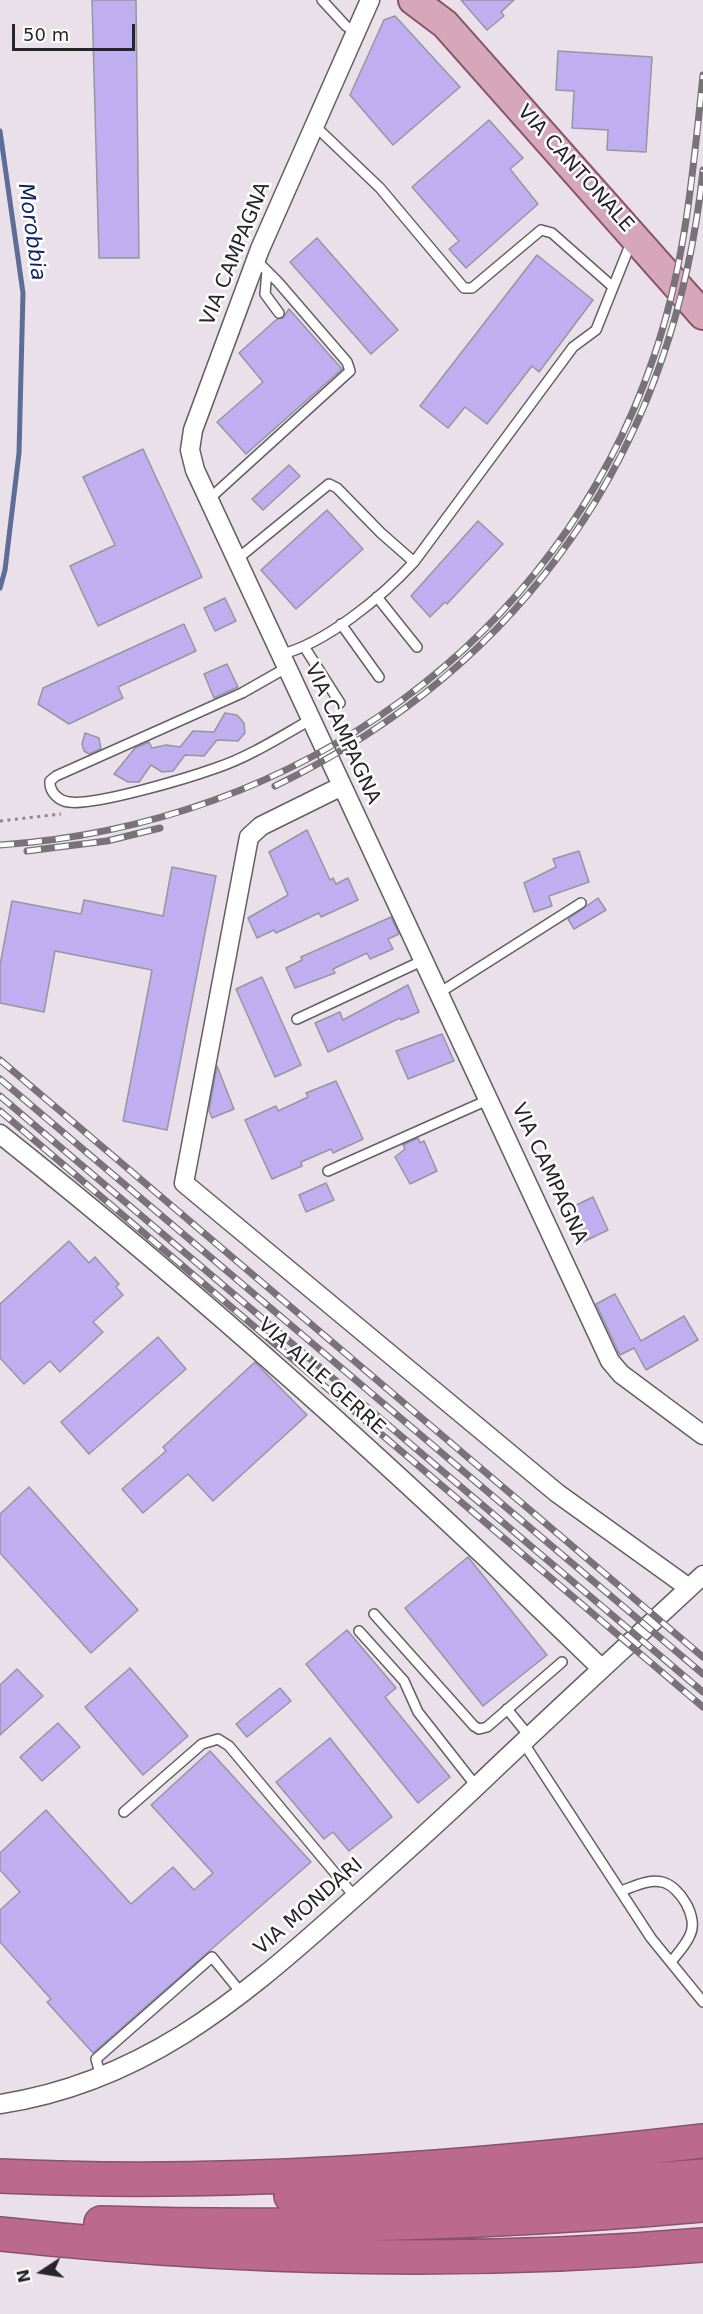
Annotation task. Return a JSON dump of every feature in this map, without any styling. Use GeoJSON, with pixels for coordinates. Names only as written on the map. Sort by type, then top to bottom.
{"type":"FeatureCollection","features":[{"type":"Feature","properties":{"kind":"highway"},"geometry":{"type":"LineString","coordinates":[[0,2176],[155,2180],[326,2174],[533,2159],[703,2141]]}},
{"type":"Feature","properties":{"kind":"highway"},"geometry":{"type":"LineString","coordinates":[[0,2190],[83,2194],[341,2196],[518,2190],[703,2176]]}},
{"type":"Feature","properties":{"kind":"highway"},"geometry":{"type":"LineString","coordinates":[[0,2219],[167,2225],[342,2225],[540,2218],[703,2205]]}},
{"type":"Feature","properties":{"kind":"highway"},"geometry":{"type":"LineString","coordinates":[[0,2235],[159,2248],[381,2257],[523,2256],[703,2245]]}},
{"type":"Feature","properties":{"kind":"main road","name":"VIA CANTONALE"},"geometry":{"type":"LineString","coordinates":[[413,0],[439,12],[703,315]]}},
{"type":"Feature","properties":{"kind":"street","name":"VIA CAMPAGNA"},"geometry":{"type":"LineString","coordinates":[[372,2],[314,125],[262,266],[193,430],[190,450],[195,470],[208,500],[490,1099],[610,1361],[621,1374],[703,1435]]}},
{"type":"Feature","properties":{"kind":"street"},"geometry":{"type":"LineString","coordinates":[[342,786],[261,826],[249,837],[184,1183],[557,1493],[689,1588]]}},
{"type":"Feature","properties":{"kind":"street","name":"VIA ALLE GERRE"},"geometry":{"type":"LineString","coordinates":[[0,1134],[269,1359],[471,1542],[601,1668]]}},
{"type":"Feature","properties":{"kind":"street","name":"VIA MONDARI"},"geometry":{"type":"LineString","coordinates":[[0,2104],[35,2097],[101,2077],[170,2044],[243,1995],[355,1897],[703,1575]]}},
{"type":"Feature","properties":{"kind":"lane"},"geometry":{"type":"LineString","coordinates":[[322,0],[346,26],[357,33]]}},
{"type":"Feature","properties":{"kind":"lane"},"geometry":{"type":"LineString","coordinates":[[314,125],[380,188],[464,288],[472,288],[542,230],[552,232],[613,287]]}},
{"type":"Feature","properties":{"kind":"lane"},"geometry":{"type":"LineString","coordinates":[[310,720],[266,745],[217,768],[99,800],[69,802],[59,798],[51,789],[50,781],[56,776],[120,750],[242,693],[283,661],[341,624],[376,597],[414,562],[573,347],[596,330],[634,235]]}},
{"type":"Feature","properties":{"kind":"lane"},"geometry":{"type":"LineString","coordinates":[[262,266],[265,294],[279,313]]}},
{"type":"Feature","properties":{"kind":"lane"},"geometry":{"type":"LineString","coordinates":[[208,500],[350,371],[347,362],[262,266]]}},
{"type":"Feature","properties":{"kind":"lane"},"geometry":{"type":"LineString","coordinates":[[236,560],[329,484],[337,488],[381,533],[414,562]]}},
{"type":"Feature","properties":{"kind":"lane"},"geometry":{"type":"LineString","coordinates":[[376,597],[417,647]]}},
{"type":"Feature","properties":{"kind":"lane"},"geometry":{"type":"LineString","coordinates":[[341,624],[379,677]]}},
{"type":"Feature","properties":{"kind":"lane"},"geometry":{"type":"LineString","coordinates":[[305,648],[340,703]]}},
{"type":"Feature","properties":{"kind":"lane"},"geometry":{"type":"LineString","coordinates":[[439,993],[581,903]]}},
{"type":"Feature","properties":{"kind":"lane"},"geometry":{"type":"LineString","coordinates":[[297,1019],[424,960]]}},
{"type":"Feature","properties":{"kind":"lane"},"geometry":{"type":"LineString","coordinates":[[327,1171],[490,1099]]}},
{"type":"Feature","properties":{"kind":"lane"},"geometry":{"type":"LineString","coordinates":[[374,1614],[474,1726],[483,1729],[562,1662]]}},
{"type":"Feature","properties":{"kind":"lane"},"geometry":{"type":"LineString","coordinates":[[359,1631],[404,1681],[418,1712],[476,1786]]}},
{"type":"Feature","properties":{"kind":"lane"},"geometry":{"type":"LineString","coordinates":[[507,1709],[621,1891],[671,1962],[703,2002]]}},
{"type":"Feature","properties":{"kind":"lane"},"geometry":{"type":"LineString","coordinates":[[124,1812],[202,1744],[218,1739],[229,1746],[355,1897]]}},
{"type":"Feature","properties":{"kind":"lane"},"geometry":{"type":"LineString","coordinates":[[621,1891],[648,1882],[663,1882],[674,1888],[686,1902],[692,1934],[671,1962]]}},
{"type":"Feature","properties":{"kind":"lane"},"geometry":{"type":"LineString","coordinates":[[101,2077],[96,2059],[212,1957],[243,1995]]}},
{"type":"Feature","properties":{"kind":"path"},"geometry":{"type":"LineString","coordinates":[[0,821],[68,813]]}},
{"type":"Feature","properties":{"kind":"building"},"geometry":{"type":"Polygon","coordinates":[[[92,0],[136,0],[139,258],[99,258],[92,0]]]}},
{"type":"Feature","properties":{"kind":"building"},"geometry":{"type":"Polygon","coordinates":[[[461,0],[514,0],[501,12],[504,16],[487,30],[461,0]]]}},
{"type":"Feature","properties":{"kind":"building"},"geometry":{"type":"Polygon","coordinates":[[[395,16],[460,87],[393,145],[350,95],[384,20],[395,16]]]}},
{"type":"Feature","properties":{"kind":"building"},"geometry":{"type":"Polygon","coordinates":[[[558,51],[652,57],[646,152],[607,150],[608,130],[572,128],[574,91],[556,90],[558,51]]]}},
{"type":"Feature","properties":{"kind":"building"},"geometry":{"type":"Polygon","coordinates":[[[489,120],[523,158],[510,169],[538,204],[466,268],[449,249],[459,241],[412,187],[489,120]]]}},
{"type":"Feature","properties":{"kind":"building"},"geometry":{"type":"Polygon","coordinates":[[[317,238],[398,330],[371,354],[290,262],[317,238]]]}},
{"type":"Feature","properties":{"kind":"building"},"geometry":{"type":"Polygon","coordinates":[[[537,255],[593,300],[539,372],[532,366],[487,424],[465,407],[448,428],[420,406],[537,255]]]}},
{"type":"Feature","properties":{"kind":"building"},"geometry":{"type":"Polygon","coordinates":[[[289,309],[342,369],[246,454],[217,422],[263,382],[239,353],[277,319],[283,318],[289,309]]]}},
{"type":"Feature","properties":{"kind":"building"},"geometry":{"type":"Polygon","coordinates":[[[143,449],[202,577],[98,626],[70,566],[115,545],[83,477],[143,449]]]}},
{"type":"Feature","properties":{"kind":"building"},"geometry":{"type":"Polygon","coordinates":[[[289,465],[300,476],[263,510],[252,499],[289,465]]]}},
{"type":"Feature","properties":{"kind":"building"},"geometry":{"type":"Polygon","coordinates":[[[327,510],[363,549],[296,609],[261,570],[327,510]]]}},
{"type":"Feature","properties":{"kind":"building"},"geometry":{"type":"Polygon","coordinates":[[[478,521],[503,544],[447,604],[445,602],[430,617],[411,596],[478,521]]]}},
{"type":"Feature","properties":{"kind":"building"},"geometry":{"type":"Polygon","coordinates":[[[225,598],[236,621],[215,631],[204,608],[225,598]]]}},
{"type":"Feature","properties":{"kind":"building"},"geometry":{"type":"Polygon","coordinates":[[[184,624],[196,651],[118,687],[123,698],[69,724],[38,704],[43,688],[184,624]]]}},
{"type":"Feature","properties":{"kind":"building"},"geometry":{"type":"Polygon","coordinates":[[[227,664],[238,687],[214,698],[204,674],[227,664]]]}},
{"type":"Feature","properties":{"kind":"building"},"geometry":{"type":"Polygon","coordinates":[[[225,713],[237,715],[244,723],[245,733],[238,741],[217,740],[204,756],[185,755],[173,771],[162,772],[151,765],[139,782],[128,782],[114,774],[135,748],[149,742],[152,748],[166,745],[180,747],[193,731],[214,732],[225,713]]]}},
{"type":"Feature","properties":{"kind":"building"},"geometry":{"type":"Polygon","coordinates":[[[85,733],[99,738],[101,749],[89,754],[84,751],[82,744],[85,733]]]}},
{"type":"Feature","properties":{"kind":"building"},"geometry":{"type":"Polygon","coordinates":[[[307,830],[330,880],[333,878],[336,884],[348,878],[358,900],[321,917],[319,913],[276,933],[274,930],[257,938],[248,918],[288,895],[269,852],[307,830]]]}},
{"type":"Feature","properties":{"kind":"building"},"geometry":{"type":"Polygon","coordinates":[[[579,851],[589,882],[549,896],[552,906],[534,912],[524,883],[556,867],[553,859],[579,851]]]}},
{"type":"Feature","properties":{"kind":"building"},"geometry":{"type":"Polygon","coordinates":[[[172,867],[216,876],[167,1130],[123,1121],[152,970],[55,951],[44,1012],[0,1003],[0,965],[12,901],[81,914],[84,900],[163,916],[172,867]]]}},
{"type":"Feature","properties":{"kind":"building"},"geometry":{"type":"Polygon","coordinates":[[[598,898],[606,910],[574,929],[568,919],[598,898]]]}},
{"type":"Feature","properties":{"kind":"building"},"geometry":{"type":"Polygon","coordinates":[[[391,917],[399,934],[388,939],[393,949],[370,959],[367,953],[333,969],[335,973],[295,988],[286,968],[302,960],[301,957],[391,917]]]}},
{"type":"Feature","properties":{"kind":"building"},"geometry":{"type":"Polygon","coordinates":[[[262,977],[301,1065],[275,1077],[236,989],[262,977]]]}},
{"type":"Feature","properties":{"kind":"building"},"geometry":{"type":"Polygon","coordinates":[[[408,985],[419,1012],[401,1020],[400,1018],[328,1052],[315,1023],[340,1012],[343,1020],[408,985]]]}},
{"type":"Feature","properties":{"kind":"building"},"geometry":{"type":"Polygon","coordinates":[[[442,1034],[454,1061],[408,1079],[396,1051],[442,1034]]]}},
{"type":"Feature","properties":{"kind":"building"},"geometry":{"type":"Polygon","coordinates":[[[217,1066],[234,1109],[212,1118],[209,1111],[217,1066]]]}},
{"type":"Feature","properties":{"kind":"building"},"geometry":{"type":"Polygon","coordinates":[[[336,1081],[363,1139],[333,1153],[331,1149],[301,1162],[302,1166],[272,1179],[245,1120],[276,1106],[278,1111],[308,1097],[306,1093],[336,1081]]]}},
{"type":"Feature","properties":{"kind":"building"},"geometry":{"type":"Polygon","coordinates":[[[418,1138],[420,1143],[424,1141],[437,1171],[410,1184],[395,1157],[405,1149],[403,1145],[418,1138]]]}},
{"type":"Feature","properties":{"kind":"building"},"geometry":{"type":"Polygon","coordinates":[[[326,1183],[334,1200],[306,1212],[299,1195],[326,1183]]]}},
{"type":"Feature","properties":{"kind":"building"},"geometry":{"type":"Polygon","coordinates":[[[593,1197],[608,1230],[583,1242],[566,1210],[593,1197]]]}},
{"type":"Feature","properties":{"kind":"building"},"geometry":{"type":"Polygon","coordinates":[[[69,1241],[89,1263],[95,1257],[119,1284],[116,1287],[123,1295],[93,1322],[103,1332],[60,1372],[50,1361],[24,1384],[0,1358],[0,1304],[69,1241]]]}},
{"type":"Feature","properties":{"kind":"building"},"geometry":{"type":"Polygon","coordinates":[[[615,1294],[641,1341],[684,1316],[698,1340],[646,1370],[634,1348],[620,1355],[596,1304],[615,1294]]]}},
{"type":"Feature","properties":{"kind":"building"},"geometry":{"type":"Polygon","coordinates":[[[158,1337],[186,1369],[89,1454],[61,1422],[158,1337]]]}},
{"type":"Feature","properties":{"kind":"building"},"geometry":{"type":"Polygon","coordinates":[[[255,1362],[307,1415],[213,1501],[188,1474],[143,1513],[122,1489],[166,1451],[163,1447],[255,1362]]]}},
{"type":"Feature","properties":{"kind":"building"},"geometry":{"type":"Polygon","coordinates":[[[29,1487],[138,1610],[91,1653],[0,1553],[0,1514],[29,1487]]]}},
{"type":"Feature","properties":{"kind":"building"},"geometry":{"type":"Polygon","coordinates":[[[468,1557],[547,1655],[483,1706],[405,1608],[468,1557]]]}},
{"type":"Feature","properties":{"kind":"building"},"geometry":{"type":"Polygon","coordinates":[[[347,1630],[396,1688],[385,1697],[450,1777],[418,1803],[306,1664],[347,1630]]]}},
{"type":"Feature","properties":{"kind":"building"},"geometry":{"type":"Polygon","coordinates":[[[130,1668],[188,1736],[143,1775],[85,1707],[130,1668]]]}},
{"type":"Feature","properties":{"kind":"building"},"geometry":{"type":"Polygon","coordinates":[[[17,1669],[43,1696],[0,1735],[0,1685],[17,1669]]]}},
{"type":"Feature","properties":{"kind":"building"},"geometry":{"type":"Polygon","coordinates":[[[280,1688],[291,1701],[247,1737],[236,1724],[280,1688]]]}},
{"type":"Feature","properties":{"kind":"building"},"geometry":{"type":"Polygon","coordinates":[[[58,1723],[80,1747],[42,1781],[20,1757],[58,1723]]]}},
{"type":"Feature","properties":{"kind":"building"},"geometry":{"type":"Polygon","coordinates":[[[330,1738],[392,1817],[349,1851],[333,1832],[324,1839],[276,1782],[330,1738]]]}},
{"type":"Feature","properties":{"kind":"building"},"geometry":{"type":"Polygon","coordinates":[[[210,1751],[311,1862],[93,2053],[47,2002],[51,1999],[0,1942],[0,1910],[20,1892],[0,1870],[0,1853],[46,1810],[131,1904],[173,1867],[194,1890],[213,1873],[151,1805],[210,1751]]]}},
{"type":"Feature","properties":{"kind":"waterway","name":"Morobbia"},"geometry":{"type":"LineString","coordinates":[[0,131],[23,293],[19,453],[5,570],[0,588]]}},
{"type":"Feature","properties":{"kind":"railway"},"geometry":{"type":"LineString","coordinates":[[0,845],[109,830],[213,801],[311,757],[401,701],[482,632],[552,552],[609,461],[653,359],[664,324],[680,254],[691,183],[703,75]]}},
{"type":"Feature","properties":{"kind":"railway"},"geometry":{"type":"LineString","coordinates":[[275,786],[365,736],[444,677],[514,611],[573,536],[621,455],[659,366],[687,271],[703,170]]}},
{"type":"Feature","properties":{"kind":"railway"},"geometry":{"type":"LineString","coordinates":[[27,851],[107,841],[160,828]]}},
{"type":"Feature","properties":{"kind":"railway"},"geometry":{"type":"LineString","coordinates":[[0,1060],[703,1657]]}},
{"type":"Feature","properties":{"kind":"railway"},"geometry":{"type":"LineString","coordinates":[[0,1079],[703,1674]]}},
{"type":"Feature","properties":{"kind":"railway"},"geometry":{"type":"LineString","coordinates":[[0,1096],[703,1692]]}},
{"type":"Feature","properties":{"kind":"railway"},"geometry":{"type":"LineString","coordinates":[[0,1111],[703,1707]]}}]}
